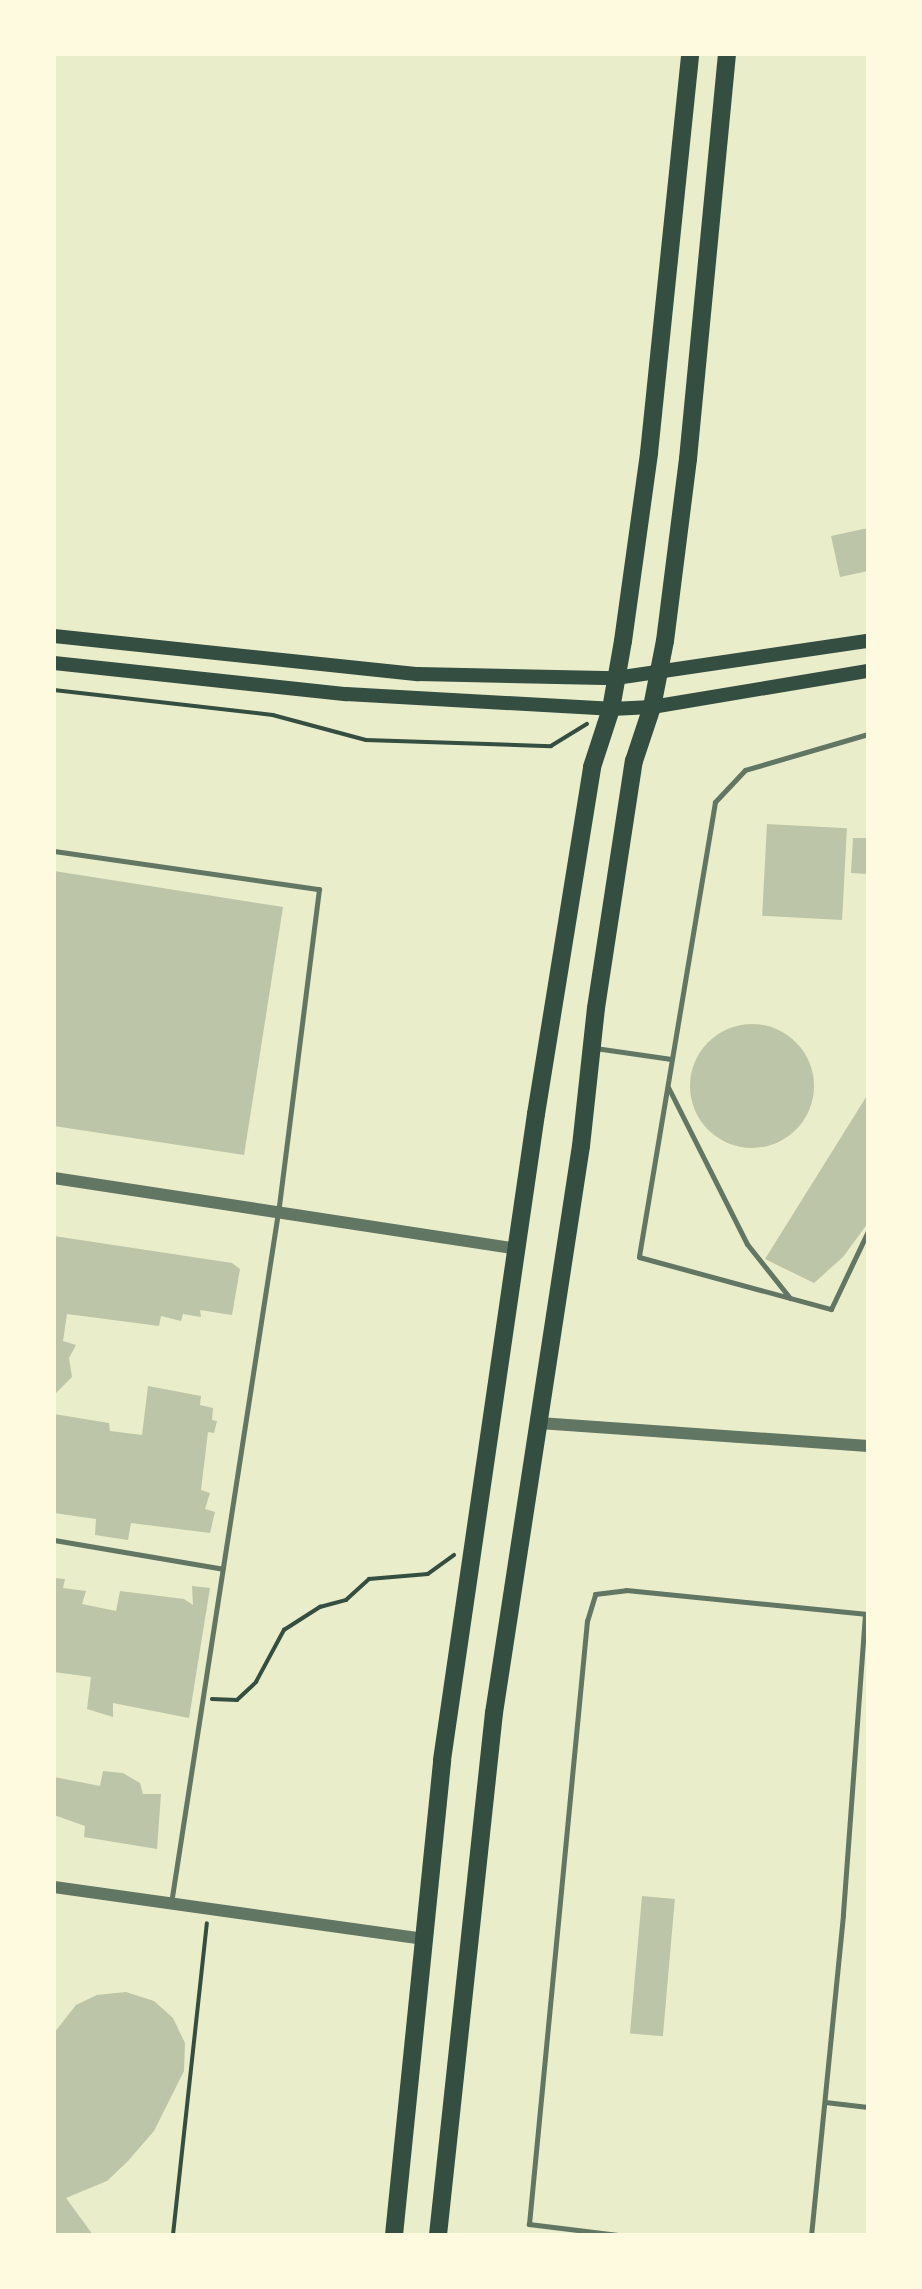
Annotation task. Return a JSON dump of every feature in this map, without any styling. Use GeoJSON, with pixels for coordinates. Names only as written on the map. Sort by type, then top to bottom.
{"type":"FeatureCollection","features":[{"type":"Feature","properties":{"kind":"main road"},"geometry":{"type":"LineString","coordinates":[[394,2235],[442,1760],[516,1249],[592,767],[611,709],[649,453],[690,54]]}},
{"type":"Feature","properties":{"kind":"main road"},"geometry":{"type":"LineString","coordinates":[[438,2235],[483,1792],[634,761],[652,707],[688,459],[727,54]]}},
{"type":"Feature","properties":{"kind":"main road"},"geometry":{"type":"LineString","coordinates":[[54,636],[418,674],[616,678],[868,641]]}},
{"type":"Feature","properties":{"kind":"main road"},"geometry":{"type":"LineString","coordinates":[[54,663],[346,694],[611,709],[652,707],[868,671]]}},
{"type":"Feature","properties":{"kind":"street"},"geometry":{"type":"LineString","coordinates":[[54,1178],[516,1249]]}},
{"type":"Feature","properties":{"kind":"street"},"geometry":{"type":"LineString","coordinates":[[538,1423],[868,1446]]}},
{"type":"Feature","properties":{"kind":"street"},"geometry":{"type":"LineString","coordinates":[[54,1887],[422,1939]]}},
{"type":"Feature","properties":{"kind":"lane"},"geometry":{"type":"LineString","coordinates":[[868,734],[745,770],[715,802],[639,1257],[831,1309],[868,1231]]}},
{"type":"Feature","properties":{"kind":"lane"},"geometry":{"type":"LineString","coordinates":[[54,851],[319,889],[278,1212],[172,1903]]}},
{"type":"Feature","properties":{"kind":"lane"},"geometry":{"type":"LineString","coordinates":[[592,1048],[671,1059]]}},
{"type":"Feature","properties":{"kind":"lane"},"geometry":{"type":"LineString","coordinates":[[667,1085],[747,1244],[790,1298]]}},
{"type":"Feature","properties":{"kind":"lane"},"geometry":{"type":"LineString","coordinates":[[54,1541],[223,1569]]}},
{"type":"Feature","properties":{"kind":"lane"},"geometry":{"type":"LineString","coordinates":[[618,2235],[529,2224],[587,1621],[595,1594],[626,1590],[866,1614],[825,2102],[811,2235]]}},
{"type":"Feature","properties":{"kind":"lane"},"geometry":{"type":"LineString","coordinates":[[825,2102],[868,2107]]}},
{"type":"Feature","properties":{"kind":"path"},"geometry":{"type":"LineString","coordinates":[[54,690],[273,715],[366,740],[551,746],[611,709]]}},
{"type":"Feature","properties":{"kind":"path"},"geometry":{"type":"LineString","coordinates":[[203,1697],[237,1700],[256,1682],[284,1630],[320,1607],[346,1600],[369,1579],[428,1574],[457,1552]]}},
{"type":"Feature","properties":{"kind":"path"},"geometry":{"type":"LineString","coordinates":[[173,2235],[208,1908]]}},
{"type":"Feature","properties":{"kind":"building"},"geometry":{"type":"Polygon","coordinates":[[[868,528],[868,571],[840,577],[831,536],[868,528]]]}},
{"type":"Feature","properties":{"kind":"building"},"geometry":{"type":"Polygon","coordinates":[[[767,824],[847,828],[842,920],[762,916],[767,824]]]}},
{"type":"Feature","properties":{"kind":"building"},"geometry":{"type":"Polygon","coordinates":[[[853,838],[868,838],[868,874],[851,873],[853,838]]]}},
{"type":"Feature","properties":{"kind":"building"},"geometry":{"type":"Polygon","coordinates":[[[54,871],[283,907],[244,1155],[54,1126],[54,871]]]}},
{"type":"Feature","properties":{"kind":"building"},"geometry":{"type":"Polygon","coordinates":[[[752,1024],[776,1029],[796,1042],[809,1062],[814,1086],[809,1110],[796,1130],[776,1143],[752,1148],[728,1143],[708,1130],[695,1110],[690,1086],[695,1062],[708,1042],[728,1029],[752,1024]]]}},
{"type":"Feature","properties":{"kind":"building"},"geometry":{"type":"Polygon","coordinates":[[[868,1094],[868,1223],[843,1257],[814,1283],[765,1259],[868,1094]]]}},
{"type":"Feature","properties":{"kind":"building"},"geometry":{"type":"Polygon","coordinates":[[[54,1236],[232,1263],[240,1269],[232,1315],[200,1310],[201,1317],[183,1314],[181,1321],[161,1316],[159,1326],[67,1314],[63,1341],[76,1345],[69,1358],[72,1377],[54,1395],[54,1236]]]}},
{"type":"Feature","properties":{"kind":"building"},"geometry":{"type":"Polygon","coordinates":[[[148,1386],[201,1396],[200,1405],[213,1408],[212,1420],[217,1421],[214,1433],[208,1432],[201,1490],[210,1493],[205,1509],[215,1512],[210,1533],[131,1523],[128,1540],[95,1535],[96,1519],[54,1513],[54,1414],[109,1423],[110,1431],[142,1435],[148,1386]]]}},
{"type":"Feature","properties":{"kind":"building"},"geometry":{"type":"Polygon","coordinates":[[[54,1578],[65,1579],[63,1588],[86,1591],[82,1604],[116,1611],[120,1591],[184,1599],[193,1605],[192,1586],[210,1588],[189,1718],[113,1703],[113,1717],[87,1709],[91,1677],[54,1672],[54,1578]]]}},
{"type":"Feature","properties":{"kind":"building"},"geometry":{"type":"Polygon","coordinates":[[[103,1771],[123,1773],[140,1783],[143,1794],[161,1794],[157,1849],[84,1837],[85,1826],[54,1815],[54,1777],[100,1786],[103,1771]]]}},
{"type":"Feature","properties":{"kind":"building"},"geometry":{"type":"Polygon","coordinates":[[[642,1896],[675,1899],[663,2036],[630,2033],[642,1896]]]}},
{"type":"Feature","properties":{"kind":"building"},"geometry":{"type":"Polygon","coordinates":[[[126,1992],[154,2001],[173,2018],[185,2043],[184,2071],[154,2131],[128,2161],[107,2181],[66,2198],[93,2235],[54,2235],[54,2033],[76,2005],[97,1995],[126,1992]]]}}]}
